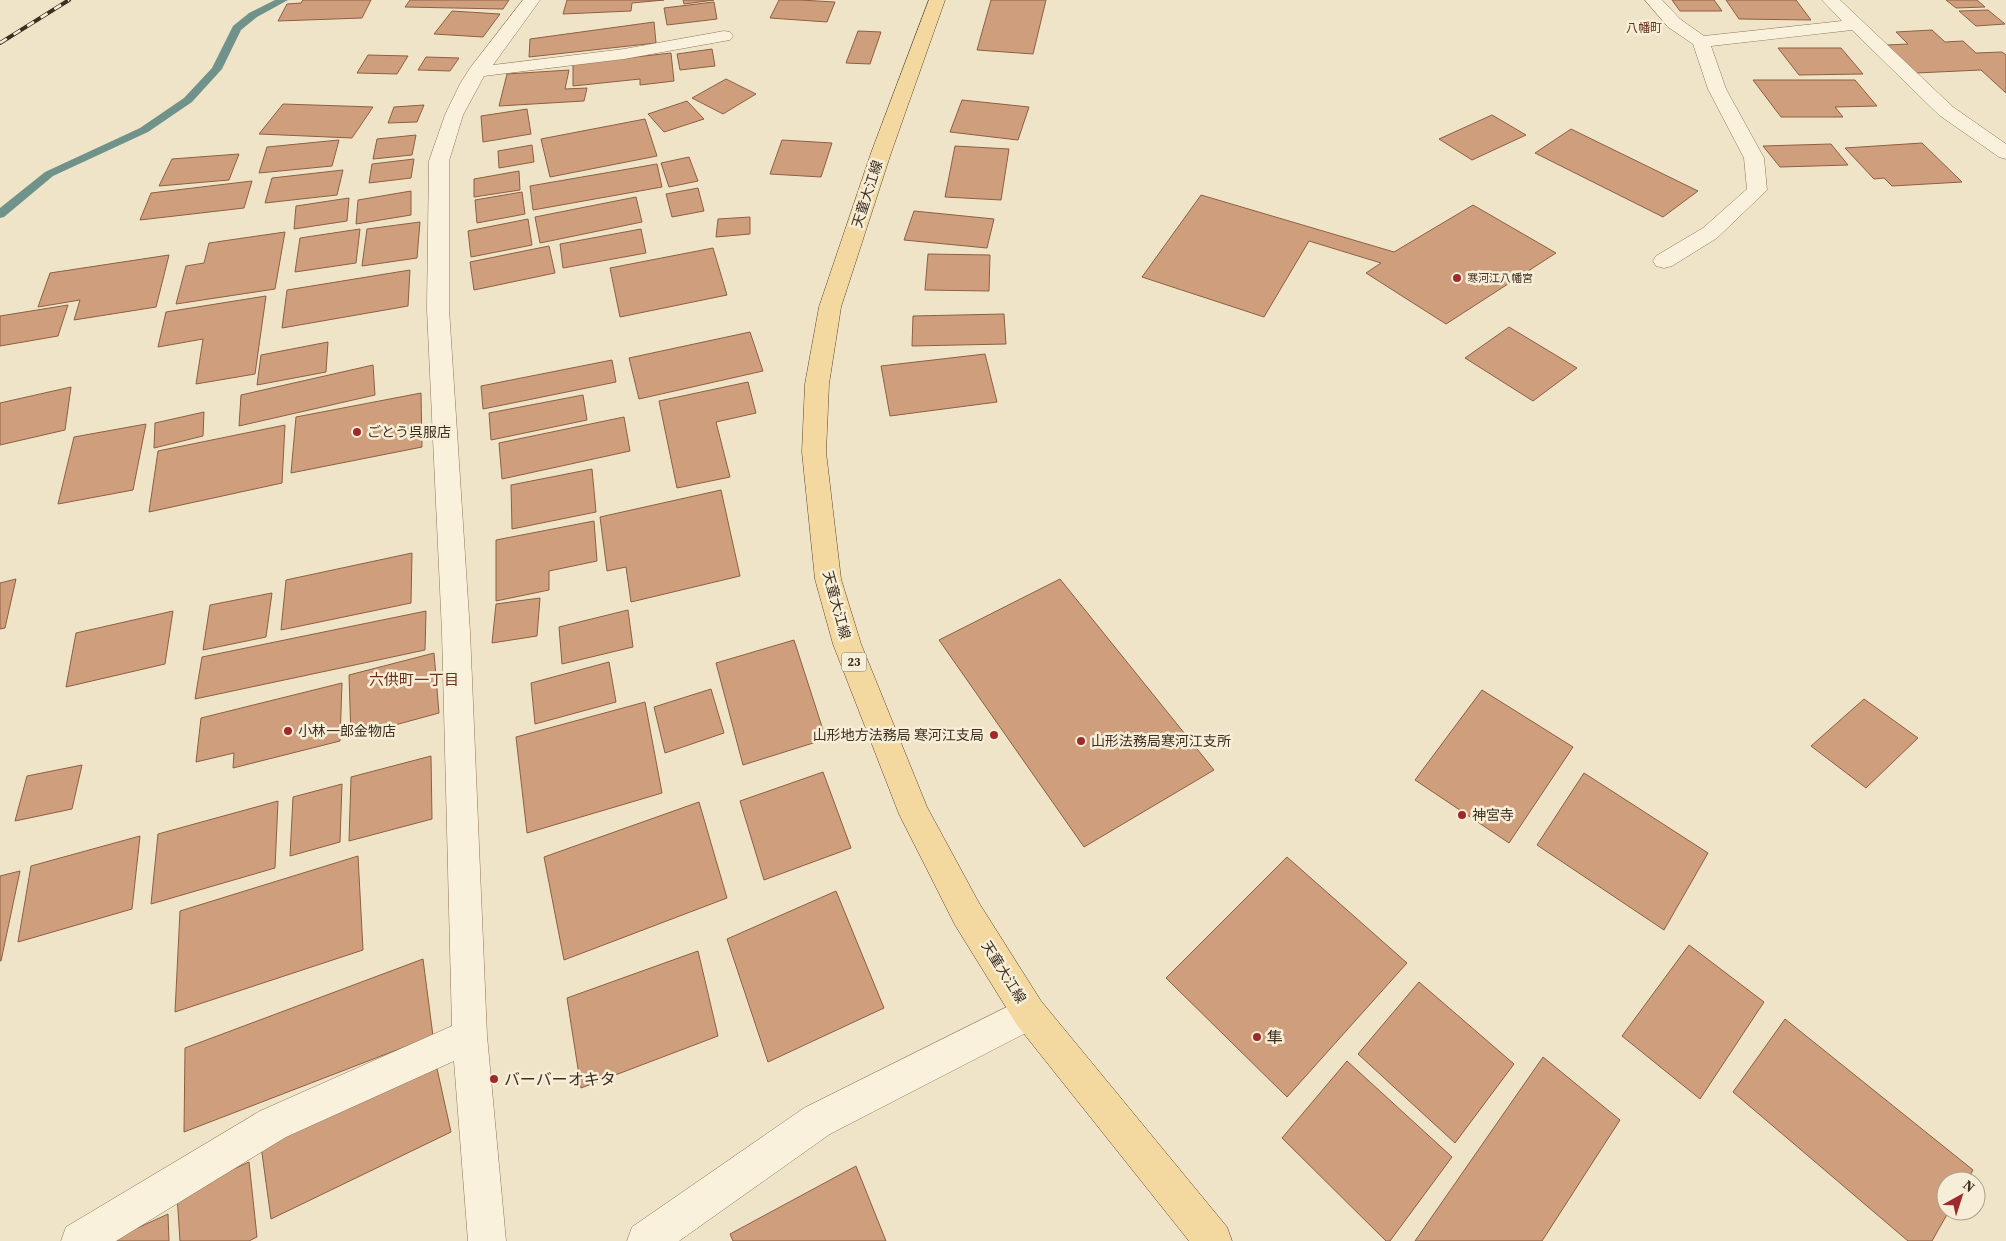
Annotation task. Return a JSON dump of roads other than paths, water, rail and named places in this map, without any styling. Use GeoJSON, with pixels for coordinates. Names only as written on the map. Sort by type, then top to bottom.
{"type":"FeatureCollection","features":[{"type":"Feature","properties":{"kind":"main road","name":"天童大江線"},"geometry":{"type":"LineString","coordinates":[[937,0],[881,153],[830,308],[817,384],[814,452],[828,579],[847,644],[914,814],[967,914],[1029,1013],[1213,1241]]}},
{"type":"Feature","properties":{"kind":"lane"},"geometry":{"type":"LineString","coordinates":[[487,1241],[470,1036],[456,632],[438,309],[440,161],[454,115],[476,72],[532,0]]}},
{"type":"Feature","properties":{"kind":"lane"},"geometry":{"type":"LineString","coordinates":[[1653,0],[1674,23],[1702,42],[1717,89],[1754,158],[1757,190],[1710,233],[1664,261]]}},
{"type":"Feature","properties":{"kind":"lane"},"geometry":{"type":"LineString","coordinates":[[1830,0],[1946,111],[2006,153]]}},
{"type":"Feature","properties":{"kind":"lane"},"geometry":{"type":"LineString","coordinates":[[1702,42],[1855,25]]}},
{"type":"Feature","properties":{"kind":"lane"},"geometry":{"type":"LineString","coordinates":[[476,72],[624,54],[724,36]]}},
{"type":"Feature","properties":{"kind":"lane"},"geometry":{"type":"LineString","coordinates":[[646,1241],[817,1121],[1029,1013]]}},
{"type":"Feature","properties":{"kind":"lane"},"geometry":{"type":"LineString","coordinates":[[80,1241],[273,1124],[470,1036]]}},
{"type":"Feature","properties":{"kind":"waterway"},"geometry":{"type":"LineString","coordinates":[[0,214],[49,174],[84,156],[144,130],[188,100],[217,69],[237,28],[253,15],[283,0]]}},
{"type":"Feature","properties":{"kind":"railway"},"geometry":{"type":"LineString","coordinates":[[0,43],[69,0]]}},
{"type":"Feature","properties":{"kind":"place","name":"寒河江八幡宮"},"geometry":{"type":"Point","coordinates":[1457,278]}},
{"type":"Feature","properties":{"kind":"place","name":"ごとう呉服店"},"geometry":{"type":"Point","coordinates":[357,432]}},
{"type":"Feature","properties":{"kind":"place","name":"小林一郎金物店"},"geometry":{"type":"Point","coordinates":[288,731]}},
{"type":"Feature","properties":{"kind":"place","name":"山形地方法務局 寒河江支局"},"geometry":{"type":"Point","coordinates":[994,735]}},
{"type":"Feature","properties":{"kind":"place","name":"山形法務局寒河江支所"},"geometry":{"type":"Point","coordinates":[1081,741]}},
{"type":"Feature","properties":{"kind":"place","name":"神宮寺"},"geometry":{"type":"Point","coordinates":[1462,815]}},
{"type":"Feature","properties":{"kind":"place","name":"隼"},"geometry":{"type":"Point","coordinates":[1257,1037]}},
{"type":"Feature","properties":{"kind":"place","name":"バーバーオキタ"},"geometry":{"type":"Point","coordinates":[494,1079]}},
{"type":"Feature","properties":{"kind":"district","name":"八幡町"},"geometry":{"type":"Point","coordinates":[1644,28]}},
{"type":"Feature","properties":{"kind":"district","name":"六供町一丁目"},"geometry":{"type":"Point","coordinates":[414,679]}}]}
